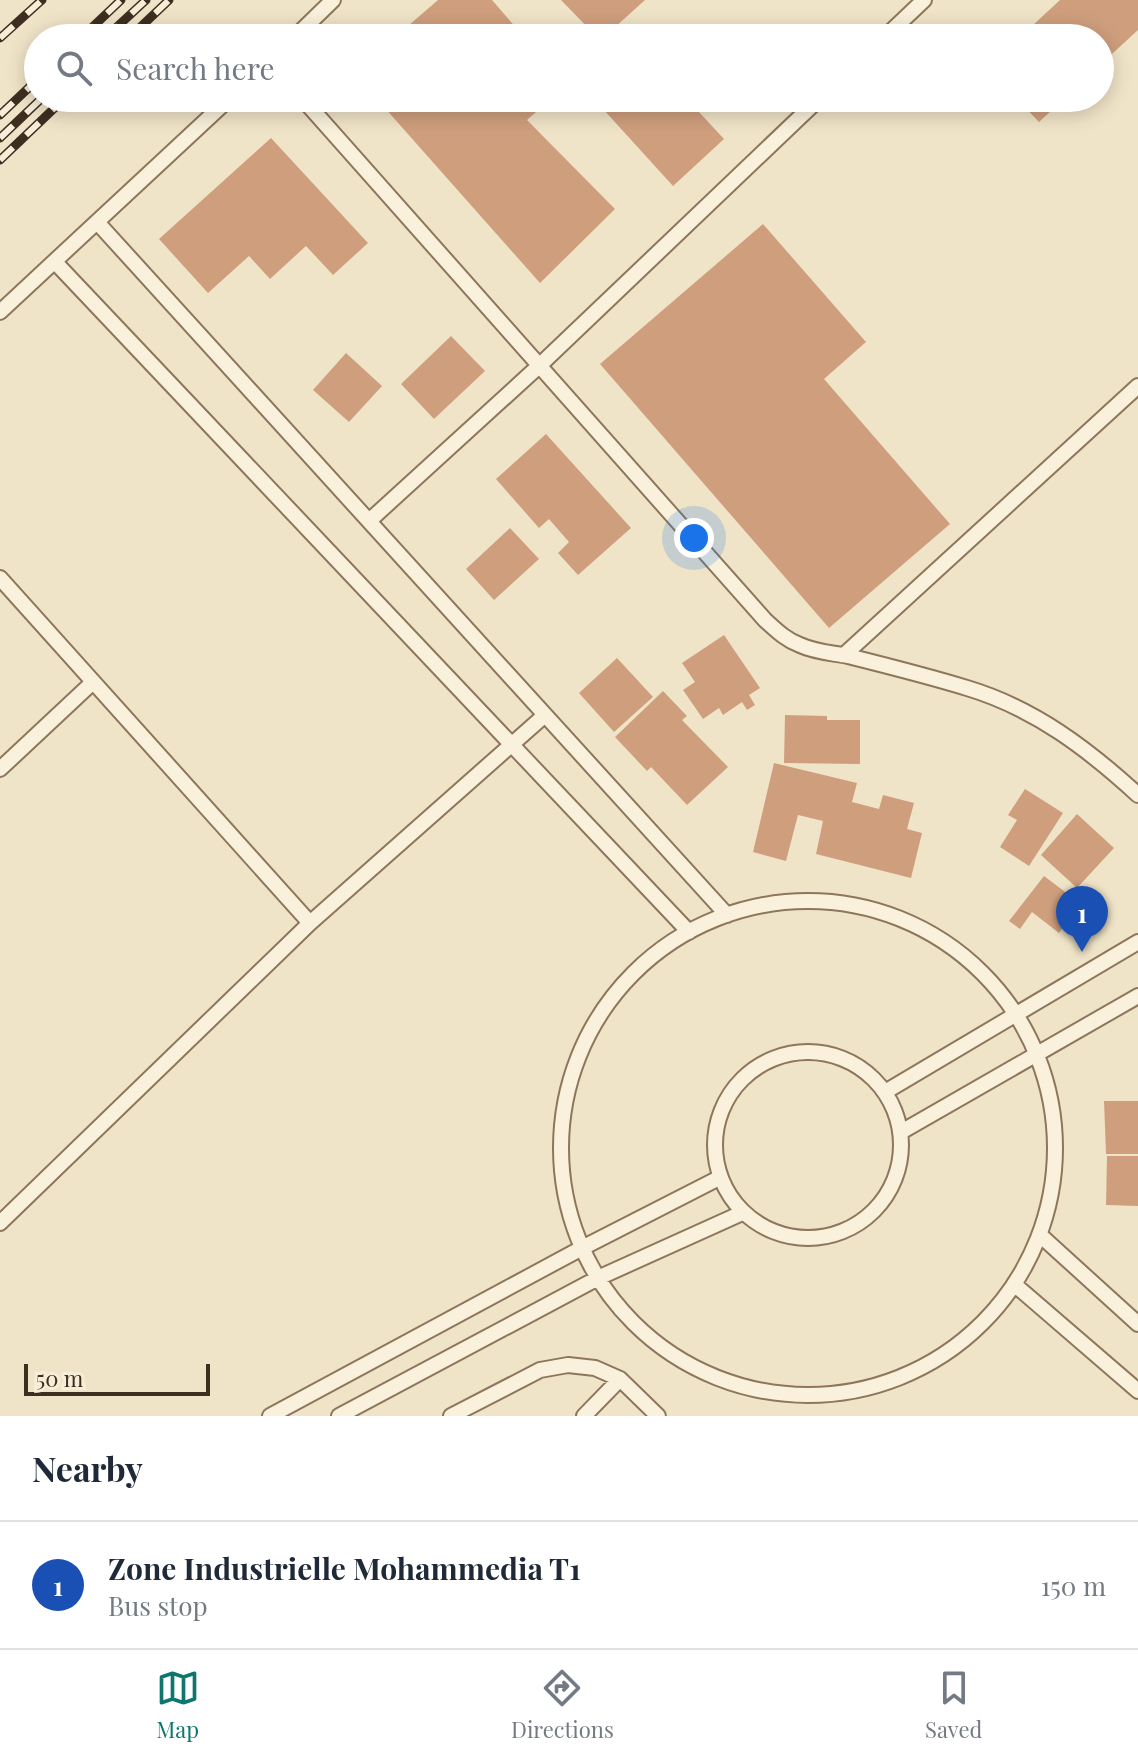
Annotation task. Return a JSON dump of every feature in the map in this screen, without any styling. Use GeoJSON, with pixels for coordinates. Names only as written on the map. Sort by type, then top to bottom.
{"type":"FeatureCollection","features":[{"type":"Feature","properties":{"kind":"lane"},"geometry":{"type":"LineString","coordinates":[[308,24],[333,0]]}},
{"type":"Feature","properties":{"kind":"lane"},"geometry":{"type":"LineString","coordinates":[[899,24],[924,0]]}},
{"type":"Feature","properties":{"kind":"lane"},"geometry":{"type":"LineString","coordinates":[[0,312],[215,112]]}},
{"type":"Feature","properties":{"kind":"lane"},"geometry":{"type":"LineString","coordinates":[[314,112],[782,636],[819,651],[970,688],[1025,711],[1074,740],[1138,795]]}},
{"type":"Feature","properties":{"kind":"lane"},"geometry":{"type":"LineString","coordinates":[[369,521],[540,365],[805,112]]}},
{"type":"Feature","properties":{"kind":"lane"},"geometry":{"type":"LineString","coordinates":[[97,222],[727,915]]}},
{"type":"Feature","properties":{"kind":"lane"},"geometry":{"type":"LineString","coordinates":[[55,262],[689,932]]}},
{"type":"Feature","properties":{"kind":"lane"},"geometry":{"type":"LineString","coordinates":[[844,655],[1138,386]]}},
{"type":"Feature","properties":{"kind":"lane"},"geometry":{"type":"LineString","coordinates":[[0,578],[310,923]]}},
{"type":"Feature","properties":{"kind":"lane"},"geometry":{"type":"LineString","coordinates":[[0,769],[93,682]]}},
{"type":"Feature","properties":{"kind":"lane"},"geometry":{"type":"LineString","coordinates":[[0,1223],[310,923],[545,715]]}},
{"type":"Feature","properties":{"kind":"lane"},"geometry":{"type":"LineString","coordinates":[[808,902],[835,903],[889,915],[926,932],[960,954],[990,982],[1016,1014],[1037,1055],[1046,1080],[1055,1132],[1053,1184],[1040,1235],[1029,1261],[1014,1284],[977,1329],[955,1347],[904,1376],[876,1385],[819,1395],[761,1390],[733,1383],[693,1366],[634,1323],[598,1278],[582,1248],[566,1198],[561,1146],[567,1094],[583,1045],[610,1000],[646,962],[689,932],[727,915],[753,908],[808,902]]}},
{"type":"Feature","properties":{"kind":"lane"},"geometry":{"type":"LineString","coordinates":[[885,1092],[1138,942]]}},
{"type":"Feature","properties":{"kind":"lane"},"geometry":{"type":"LineString","coordinates":[[901,1132],[1138,996]]}},
{"type":"Feature","properties":{"kind":"lane"},"geometry":{"type":"LineString","coordinates":[[817,1052],[843,1059],[867,1072],[885,1092],[896,1111],[901,1132],[900,1166],[887,1196],[865,1220],[836,1235],[803,1239],[770,1232],[742,1213],[719,1178],[714,1152],[716,1125],[725,1100],[742,1078],[764,1062],[790,1053],[817,1052]]}},
{"type":"Feature","properties":{"kind":"lane"},"geometry":{"type":"LineString","coordinates":[[270,1416],[719,1178]]}},
{"type":"Feature","properties":{"kind":"lane"},"geometry":{"type":"LineString","coordinates":[[339,1416],[598,1278],[742,1213]]}},
{"type":"Feature","properties":{"kind":"lane"},"geometry":{"type":"LineString","coordinates":[[1040,1235],[1138,1324]]}},
{"type":"Feature","properties":{"kind":"lane"},"geometry":{"type":"LineString","coordinates":[[1014,1284],[1138,1391]]}},
{"type":"Feature","properties":{"kind":"lane"},"geometry":{"type":"LineString","coordinates":[[451,1416],[540,1370],[582,1365],[620,1379],[658,1416]]}},
{"type":"Feature","properties":{"kind":"lane"},"geometry":{"type":"LineString","coordinates":[[584,1416],[620,1379]]}},
{"type":"Feature","properties":{"kind":"building"},"geometry":{"type":"Polygon","coordinates":[[[438,0],[492,0],[513,24],[410,24],[438,0]]]}},
{"type":"Feature","properties":{"kind":"building"},"geometry":{"type":"Polygon","coordinates":[[[561,0],[645,0],[618,24],[584,24],[561,0]]]}},
{"type":"Feature","properties":{"kind":"building"},"geometry":{"type":"Polygon","coordinates":[[[1060,0],[1138,0],[1138,30],[1114,52],[1114,24],[1034,24],[1060,0]]]}},
{"type":"Feature","properties":{"kind":"building"},"geometry":{"type":"Polygon","coordinates":[[[388,112],[536,112],[527,120],[615,209],[540,283],[388,112]]]}},
{"type":"Feature","properties":{"kind":"building"},"geometry":{"type":"Polygon","coordinates":[[[606,112],[699,112],[724,139],[673,186],[606,112]]]}},
{"type":"Feature","properties":{"kind":"building"},"geometry":{"type":"Polygon","coordinates":[[[1029,112],[1050,112],[1039,122],[1029,112]]]}},
{"type":"Feature","properties":{"kind":"building"},"geometry":{"type":"Polygon","coordinates":[[[271,138],[368,243],[333,275],[306,246],[270,279],[249,256],[208,293],[159,239],[271,138]]]}},
{"type":"Feature","properties":{"kind":"building"},"geometry":{"type":"Polygon","coordinates":[[[763,224],[866,342],[824,379],[950,524],[829,628],[600,364],[763,224]]]}},
{"type":"Feature","properties":{"kind":"building"},"geometry":{"type":"Polygon","coordinates":[[[451,336],[485,371],[434,419],[401,384],[451,336]]]}},
{"type":"Feature","properties":{"kind":"building"},"geometry":{"type":"Polygon","coordinates":[[[346,353],[382,386],[349,422],[313,390],[346,353]]]}},
{"type":"Feature","properties":{"kind":"building"},"geometry":{"type":"Polygon","coordinates":[[[546,434],[631,528],[578,575],[558,553],[569,542],[549,519],[539,528],[496,479],[546,434]]]}},
{"type":"Feature","properties":{"kind":"building"},"geometry":{"type":"Polygon","coordinates":[[[510,528],[539,559],[494,600],[466,569],[510,528]]]}},
{"type":"Feature","properties":{"kind":"building"},"geometry":{"type":"Polygon","coordinates":[[[724,635],[760,688],[749,695],[755,705],[747,710],[742,702],[723,715],[719,708],[703,719],[683,690],[695,682],[682,663],[724,635]]]}},
{"type":"Feature","properties":{"kind":"building"},"geometry":{"type":"Polygon","coordinates":[[[617,658],[653,697],[614,732],[579,693],[617,658]]]}},
{"type":"Feature","properties":{"kind":"building"},"geometry":{"type":"Polygon","coordinates":[[[663,691],[687,716],[682,720],[728,767],[687,805],[651,767],[647,771],[615,737],[663,691]]]}},
{"type":"Feature","properties":{"kind":"building"},"geometry":{"type":"Polygon","coordinates":[[[785,715],[860,720],[860,764],[784,763],[785,715]]]}},
{"type":"Feature","properties":{"kind":"building"},"geometry":{"type":"Polygon","coordinates":[[[774,763],[857,783],[852,802],[879,809],[883,795],[914,803],[907,829],[922,833],[911,878],[816,854],[823,821],[798,815],[786,861],[753,852],[774,763]]]}},
{"type":"Feature","properties":{"kind":"building"},"geometry":{"type":"Polygon","coordinates":[[[1025,789],[1063,813],[1029,866],[1000,847],[1017,820],[1008,815],[1025,789]]]}},
{"type":"Feature","properties":{"kind":"building"},"geometry":{"type":"Polygon","coordinates":[[[1077,814],[1114,848],[1077,888],[1041,855],[1077,814]]]}},
{"type":"Feature","properties":{"kind":"building"},"geometry":{"type":"Polygon","coordinates":[[[1044,876],[1081,904],[1059,933],[1032,912],[1020,929],[1009,921],[1044,876]]]}},
{"type":"Feature","properties":{"kind":"building"},"geometry":{"type":"Polygon","coordinates":[[[1104,1101],[1138,1101],[1138,1154],[1106,1154],[1104,1101]]]}},
{"type":"Feature","properties":{"kind":"building"},"geometry":{"type":"Polygon","coordinates":[[[1107,1156],[1138,1156],[1138,1206],[1106,1205],[1107,1156]]]}},
{"type":"Feature","properties":{"kind":"railway"},"geometry":{"type":"LineString","coordinates":[[0,38],[42,0]]}},
{"type":"Feature","properties":{"kind":"railway"},"geometry":{"type":"LineString","coordinates":[[96,24],[121,0]]}},
{"type":"Feature","properties":{"kind":"railway"},"geometry":{"type":"LineString","coordinates":[[120,24],[146,0]]}},
{"type":"Feature","properties":{"kind":"railway"},"geometry":{"type":"LineString","coordinates":[[144,24],[169,0]]}},
{"type":"Feature","properties":{"kind":"railway"},"geometry":{"type":"LineString","coordinates":[[0,115],[24,92]]}},
{"type":"Feature","properties":{"kind":"railway"},"geometry":{"type":"LineString","coordinates":[[0,138],[27,112]]}},
{"type":"Feature","properties":{"kind":"railway"},"geometry":{"type":"LineString","coordinates":[[0,160],[50,112]]}},
{"type":"Feature","properties":{"kind":"place","name":"Zone Industrielle Mohammedia T1"},"geometry":{"type":"Point","coordinates":[1082,952]}}]}
